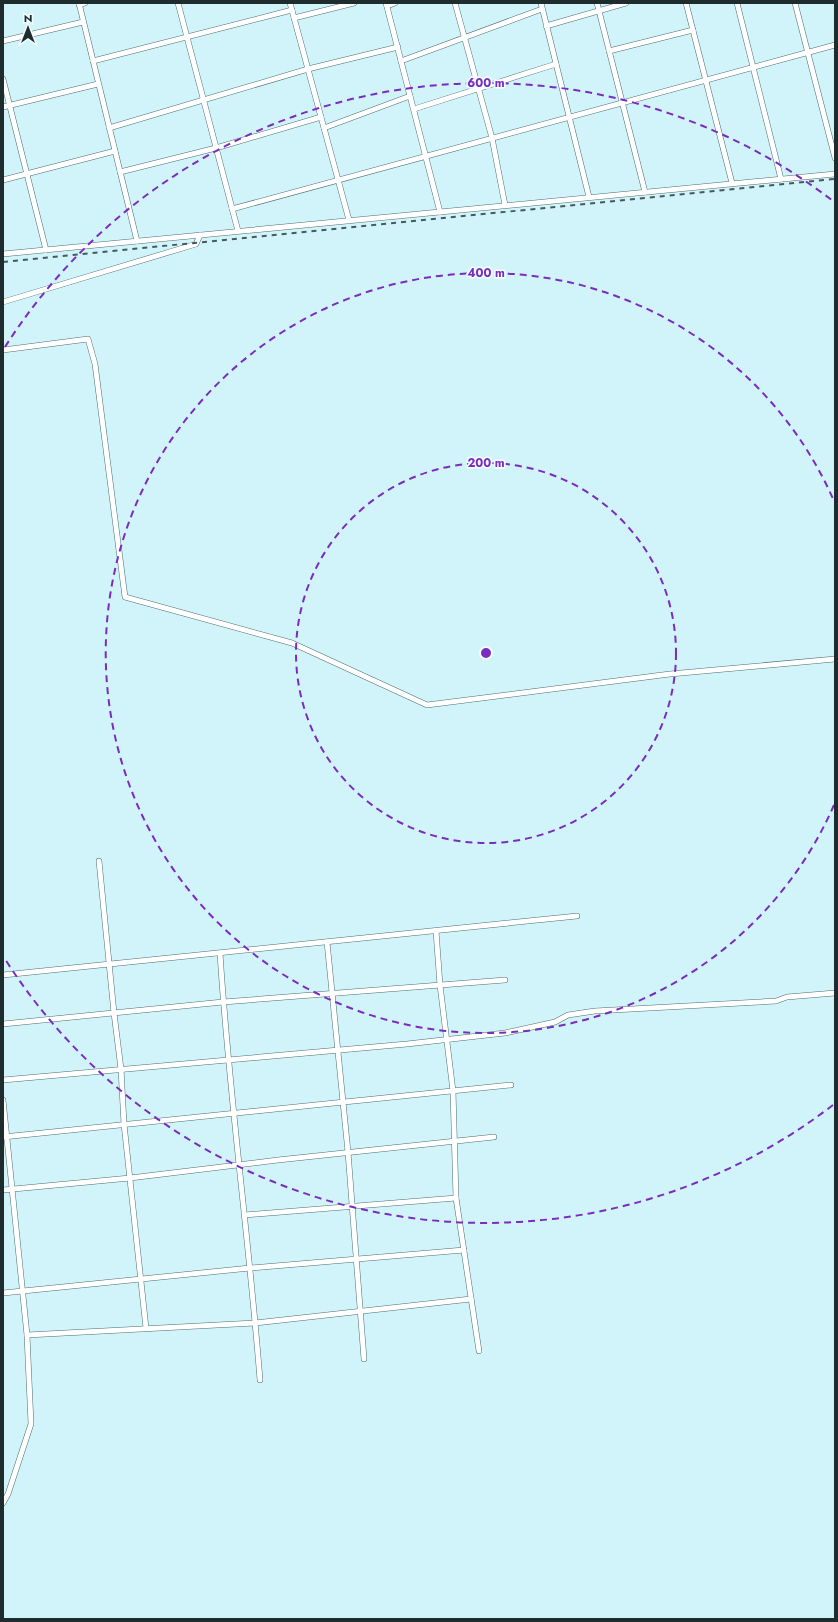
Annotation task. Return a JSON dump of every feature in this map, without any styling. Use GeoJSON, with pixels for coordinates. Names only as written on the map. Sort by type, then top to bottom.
{"type":"FeatureCollection","features":[{"type":"Feature","properties":{"kind":"street"},"geometry":{"type":"LineString","coordinates":[[85,3],[79,4],[137,241]]}},
{"type":"Feature","properties":{"kind":"street"},"geometry":{"type":"LineString","coordinates":[[178,3],[238,231]]}},
{"type":"Feature","properties":{"kind":"street"},"geometry":{"type":"LineString","coordinates":[[290,3],[349,220]]}},
{"type":"Feature","properties":{"kind":"street"},"geometry":{"type":"LineString","coordinates":[[294,18],[354,3]]}},
{"type":"Feature","properties":{"kind":"street"},"geometry":{"type":"LineString","coordinates":[[395,3],[386,4],[440,212]]}},
{"type":"Feature","properties":{"kind":"street"},"geometry":{"type":"LineString","coordinates":[[455,3],[492,138],[505,205]]}},
{"type":"Feature","properties":{"kind":"street"},"geometry":{"type":"LineString","coordinates":[[541,3],[589,197]]}},
{"type":"Feature","properties":{"kind":"street"},"geometry":{"type":"LineString","coordinates":[[597,3],[645,192]]}},
{"type":"Feature","properties":{"kind":"street"},"geometry":{"type":"LineString","coordinates":[[546,26],[626,3]]}},
{"type":"Feature","properties":{"kind":"street"},"geometry":{"type":"LineString","coordinates":[[686,3],[732,183]]}},
{"type":"Feature","properties":{"kind":"street"},"geometry":{"type":"LineString","coordinates":[[738,3],[781,179]]}},
{"type":"Feature","properties":{"kind":"street"},"geometry":{"type":"LineString","coordinates":[[795,3],[835,158]]}},
{"type":"Feature","properties":{"kind":"street"},"geometry":{"type":"LineString","coordinates":[[401,61],[542,9]]}},
{"type":"Feature","properties":{"kind":"street"},"geometry":{"type":"LineString","coordinates":[[93,61],[292,10]]}},
{"type":"Feature","properties":{"kind":"street"},"geometry":{"type":"LineString","coordinates":[[3,41],[83,22]]}},
{"type":"Feature","properties":{"kind":"street"},"geometry":{"type":"LineString","coordinates":[[609,51],[693,30]]}},
{"type":"Feature","properties":{"kind":"street"},"geometry":{"type":"LineString","coordinates":[[232,209],[339,181],[753,66],[835,45]]}},
{"type":"Feature","properties":{"kind":"street"},"geometry":{"type":"LineString","coordinates":[[109,128],[308,69],[398,47]]}},
{"type":"Feature","properties":{"kind":"street"},"geometry":{"type":"LineString","coordinates":[[414,109],[556,64]]}},
{"type":"Feature","properties":{"kind":"street"},"geometry":{"type":"LineString","coordinates":[[3,79],[46,250]]}},
{"type":"Feature","properties":{"kind":"street"},"geometry":{"type":"LineString","coordinates":[[3,107],[98,84]]}},
{"type":"Feature","properties":{"kind":"street"},"geometry":{"type":"LineString","coordinates":[[324,128],[410,96]]}},
{"type":"Feature","properties":{"kind":"street"},"geometry":{"type":"LineString","coordinates":[[120,172],[216,148],[321,117]]}},
{"type":"Feature","properties":{"kind":"street"},"geometry":{"type":"LineString","coordinates":[[3,180],[115,150]]}},
{"type":"Feature","properties":{"kind":"street"},"geometry":{"type":"LineString","coordinates":[[3,254],[835,174]]}},
{"type":"Feature","properties":{"kind":"street"},"geometry":{"type":"LineString","coordinates":[[3,302],[196,244],[200,235]]}},
{"type":"Feature","properties":{"kind":"street"},"geometry":{"type":"LineString","coordinates":[[3,350],[88,339],[94,364],[124,598],[292,643],[427,705],[670,674],[835,659]]}},
{"type":"Feature","properties":{"kind":"street"},"geometry":{"type":"LineString","coordinates":[[99,861],[121,1069],[124,1124],[146,1328]]}},
{"type":"Feature","properties":{"kind":"street"},"geometry":{"type":"LineString","coordinates":[[3,975],[220,954],[577,916]]}},
{"type":"Feature","properties":{"kind":"street"},"geometry":{"type":"LineString","coordinates":[[436,931],[446,1040],[454,1091],[456,1198],[479,1351]]}},
{"type":"Feature","properties":{"kind":"street"},"geometry":{"type":"LineString","coordinates":[[327,942],[330,993],[348,1152],[364,1359]]}},
{"type":"Feature","properties":{"kind":"street"},"geometry":{"type":"LineString","coordinates":[[220,954],[233,1113],[240,1164],[260,1380]]}},
{"type":"Feature","properties":{"kind":"street"},"geometry":{"type":"LineString","coordinates":[[3,1024],[223,1002],[505,980]]}},
{"type":"Feature","properties":{"kind":"street"},"geometry":{"type":"LineString","coordinates":[[3,1080],[446,1040],[506,1033],[556,1022],[568,1015],[595,1011],[776,1001],[787,997],[835,993]]}},
{"type":"Feature","properties":{"kind":"street"},"geometry":{"type":"LineString","coordinates":[[5,1137],[511,1085]]}},
{"type":"Feature","properties":{"kind":"street"},"geometry":{"type":"LineString","coordinates":[[3,1100],[5,1137],[12,1189],[27,1335],[31,1424],[8,1494],[3,1503]]}},
{"type":"Feature","properties":{"kind":"street"},"geometry":{"type":"LineString","coordinates":[[3,1190],[130,1178],[240,1164],[494,1137]]}},
{"type":"Feature","properties":{"kind":"street"},"geometry":{"type":"LineString","coordinates":[[245,1215],[456,1198]]}},
{"type":"Feature","properties":{"kind":"street"},"geometry":{"type":"LineString","coordinates":[[3,1293],[250,1268],[464,1250]]}},
{"type":"Feature","properties":{"kind":"street"},"geometry":{"type":"LineString","coordinates":[[27,1335],[255,1323],[471,1299]]}},
{"type":"Feature","properties":{"kind":"railway"},"geometry":{"type":"LineString","coordinates":[[3,262],[835,179]]}}]}
